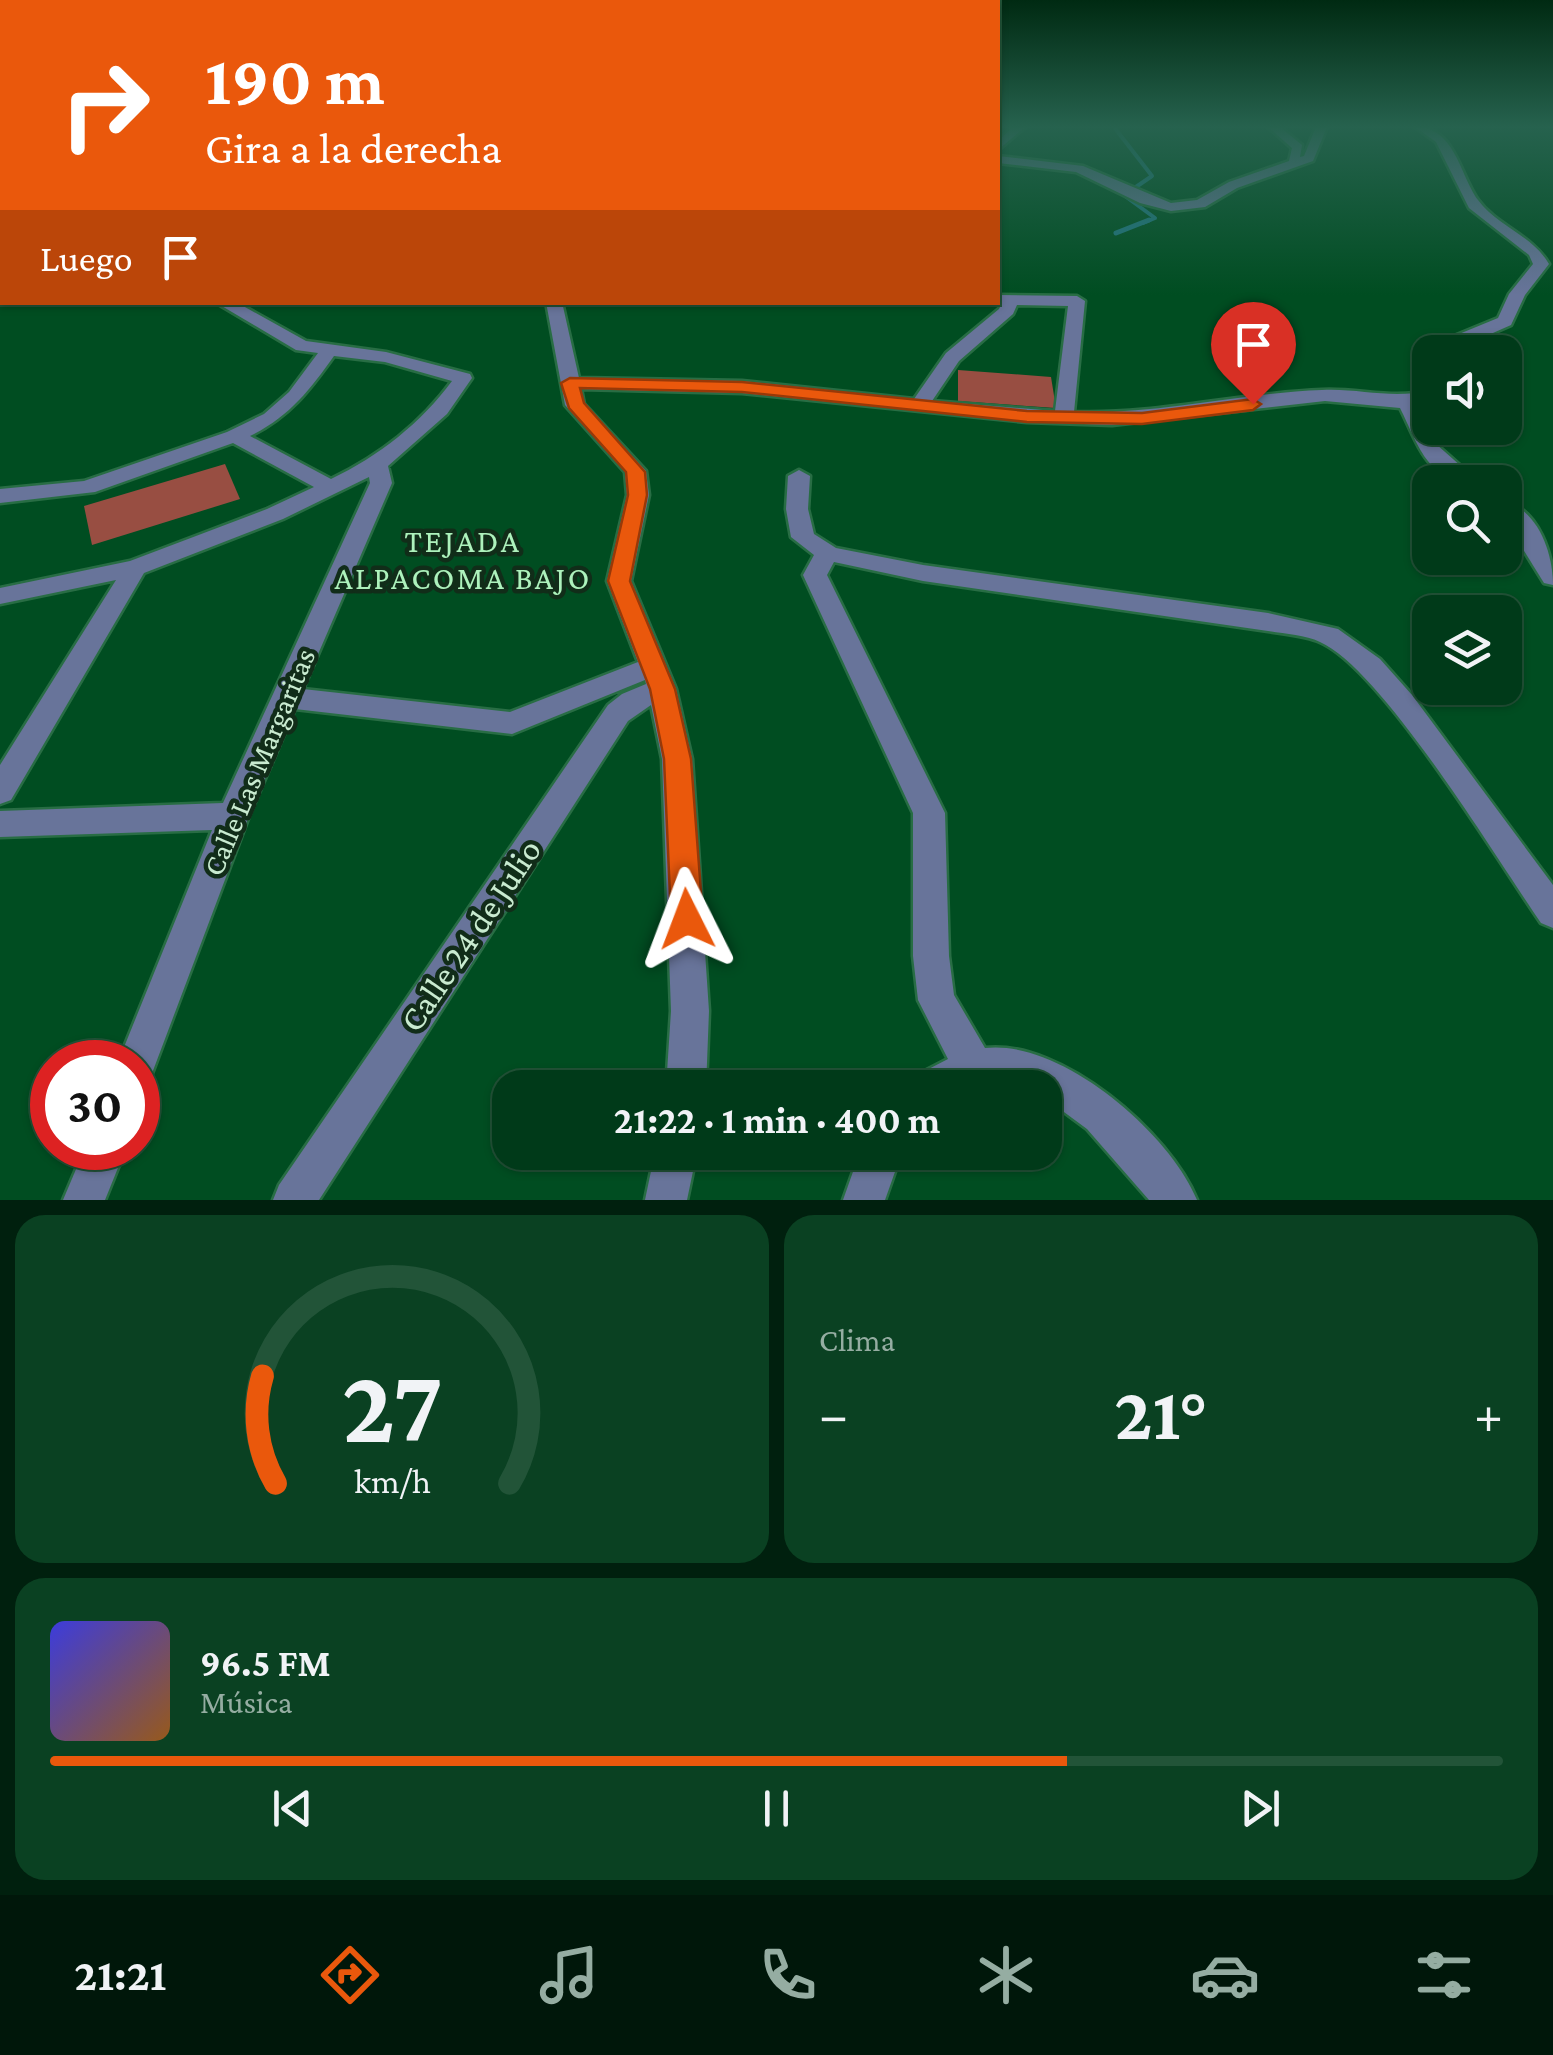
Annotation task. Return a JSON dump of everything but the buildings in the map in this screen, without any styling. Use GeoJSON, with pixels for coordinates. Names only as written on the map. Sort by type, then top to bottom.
{"type":"FeatureCollection","features":[{"type":"Feature","properties":{"kind":"street"},"geometry":{"type":"LineString","coordinates":[[1109,183],[1171,207],[1200,204],[1240,183]]}},
{"type":"Feature","properties":{"kind":"street"},"geometry":{"type":"LineString","coordinates":[[1462,183],[1474,205],[1535,253],[1541,264],[1517,294],[1505,322],[1471,335]]}},
{"type":"Feature","properties":{"kind":"street"},"geometry":{"type":"LineString","coordinates":[[921,403],[952,357],[1007,310],[1004,300],[1077,301],[1066,371],[1064,417]]}},
{"type":"Feature","properties":{"kind":"street"},"geometry":{"type":"LineString","coordinates":[[0,596],[134,568],[274,514],[374,466],[410,440],[464,378],[386,357],[302,346],[228,305]]}},
{"type":"Feature","properties":{"kind":"street"},"geometry":{"type":"LineString","coordinates":[[555,305],[575,404],[635,472],[638,495],[619,581],[658,677],[678,759],[690,1011],[687,1070]]}},
{"type":"Feature","properties":{"kind":"street"},"geometry":{"type":"LineString","coordinates":[[0,496],[87,487],[234,436],[270,418],[296,396],[330,349]]}},
{"type":"Feature","properties":{"kind":"street"},"geometry":{"type":"LineString","coordinates":[[570,383],[742,387],[1064,417],[1142,418],[1325,396],[1412,401]]}},
{"type":"Feature","properties":{"kind":"street"},"geometry":{"type":"LineString","coordinates":[[1406,403],[1415,414],[1422,440],[1443,465]]}},
{"type":"Feature","properties":{"kind":"street"},"geometry":{"type":"LineString","coordinates":[[234,436],[331,487]]}},
{"type":"Feature","properties":{"kind":"street","name":"Calle Las Margaritas"},"geometry":{"type":"LineString","coordinates":[[146,1040],[233,816],[381,484],[379,469],[374,466]]}},
{"type":"Feature","properties":{"kind":"street"},"geometry":{"type":"LineString","coordinates":[[799,476],[797,510],[803,537],[829,554],[924,573],[1268,622],[1329,635],[1370,666],[1402,702],[1553,912]]}},
{"type":"Feature","properties":{"kind":"street"},"geometry":{"type":"LineString","coordinates":[[1522,523],[1553,577]]}},
{"type":"Feature","properties":{"kind":"street"},"geometry":{"type":"LineString","coordinates":[[829,554],[819,563],[815,576],[930,813],[931,956],[936,1000],[974,1066]]}},
{"type":"Feature","properties":{"kind":"street"},"geometry":{"type":"LineString","coordinates":[[0,791],[134,568]]}},
{"type":"Feature","properties":{"kind":"street"},"geometry":{"type":"LineString","coordinates":[[286,698],[512,723],[658,677]]}},
{"type":"Feature","properties":{"kind":"street","name":"Calle 24 de Julio"},"geometry":{"type":"LineString","coordinates":[[294,1200],[618,713],[658,677]]}},
{"type":"Feature","properties":{"kind":"street"},"geometry":{"type":"LineString","coordinates":[[0,824],[233,816]]}},
{"type":"Feature","properties":{"kind":"street"},"geometry":{"type":"LineString","coordinates":[[967,1070],[974,1066],[1016,1066],[1053,1079],[1099,1110],[1136,1147],[1176,1200]]}},
{"type":"Feature","properties":{"kind":"street"},"geometry":{"type":"LineString","coordinates":[[84,1200],[96,1170]]}},
{"type":"Feature","properties":{"kind":"street"},"geometry":{"type":"LineString","coordinates":[[666,1200],[672,1170]]}},
{"type":"Feature","properties":{"kind":"street"},"geometry":{"type":"LineString","coordinates":[[864,1200],[875,1170]]}},
{"type":"Feature","properties":{"kind":"shaded area"},"geometry":{"type":"Polygon","coordinates":[[[958,370],[1051,377],[1056,408],[958,401],[958,370]]]}},
{"type":"Feature","properties":{"kind":"shaded area"},"geometry":{"type":"Polygon","coordinates":[[[225,464],[240,499],[92,545],[84,506],[225,464]]]}},
{"type":"Feature","properties":{"kind":"waterway"},"geometry":{"type":"LineString","coordinates":[[1130,191],[1142,183]]}},
{"type":"Feature","properties":{"kind":"waterway"},"geometry":{"type":"LineString","coordinates":[[1125,196],[1155,218],[1143,223]]}},
{"type":"Feature","properties":{"kind":"waterway"},"geometry":{"type":"LineString","coordinates":[[1116,233],[1149,220]]}},
{"type":"Feature","properties":{"kind":"district","name":"TEJADA ALPACOMA BAJO"},"geometry":{"type":"Point","coordinates":[463,560]}},
{"type":"Feature","properties":{"kind":"route"},"geometry":{"type":"LineString","coordinates":[[687,919],[678,759],[662,689],[619,581],[638,495],[635,472],[575,404],[570,383],[742,387],[1027,416],[1112,419],[1253,404]]}}]}
